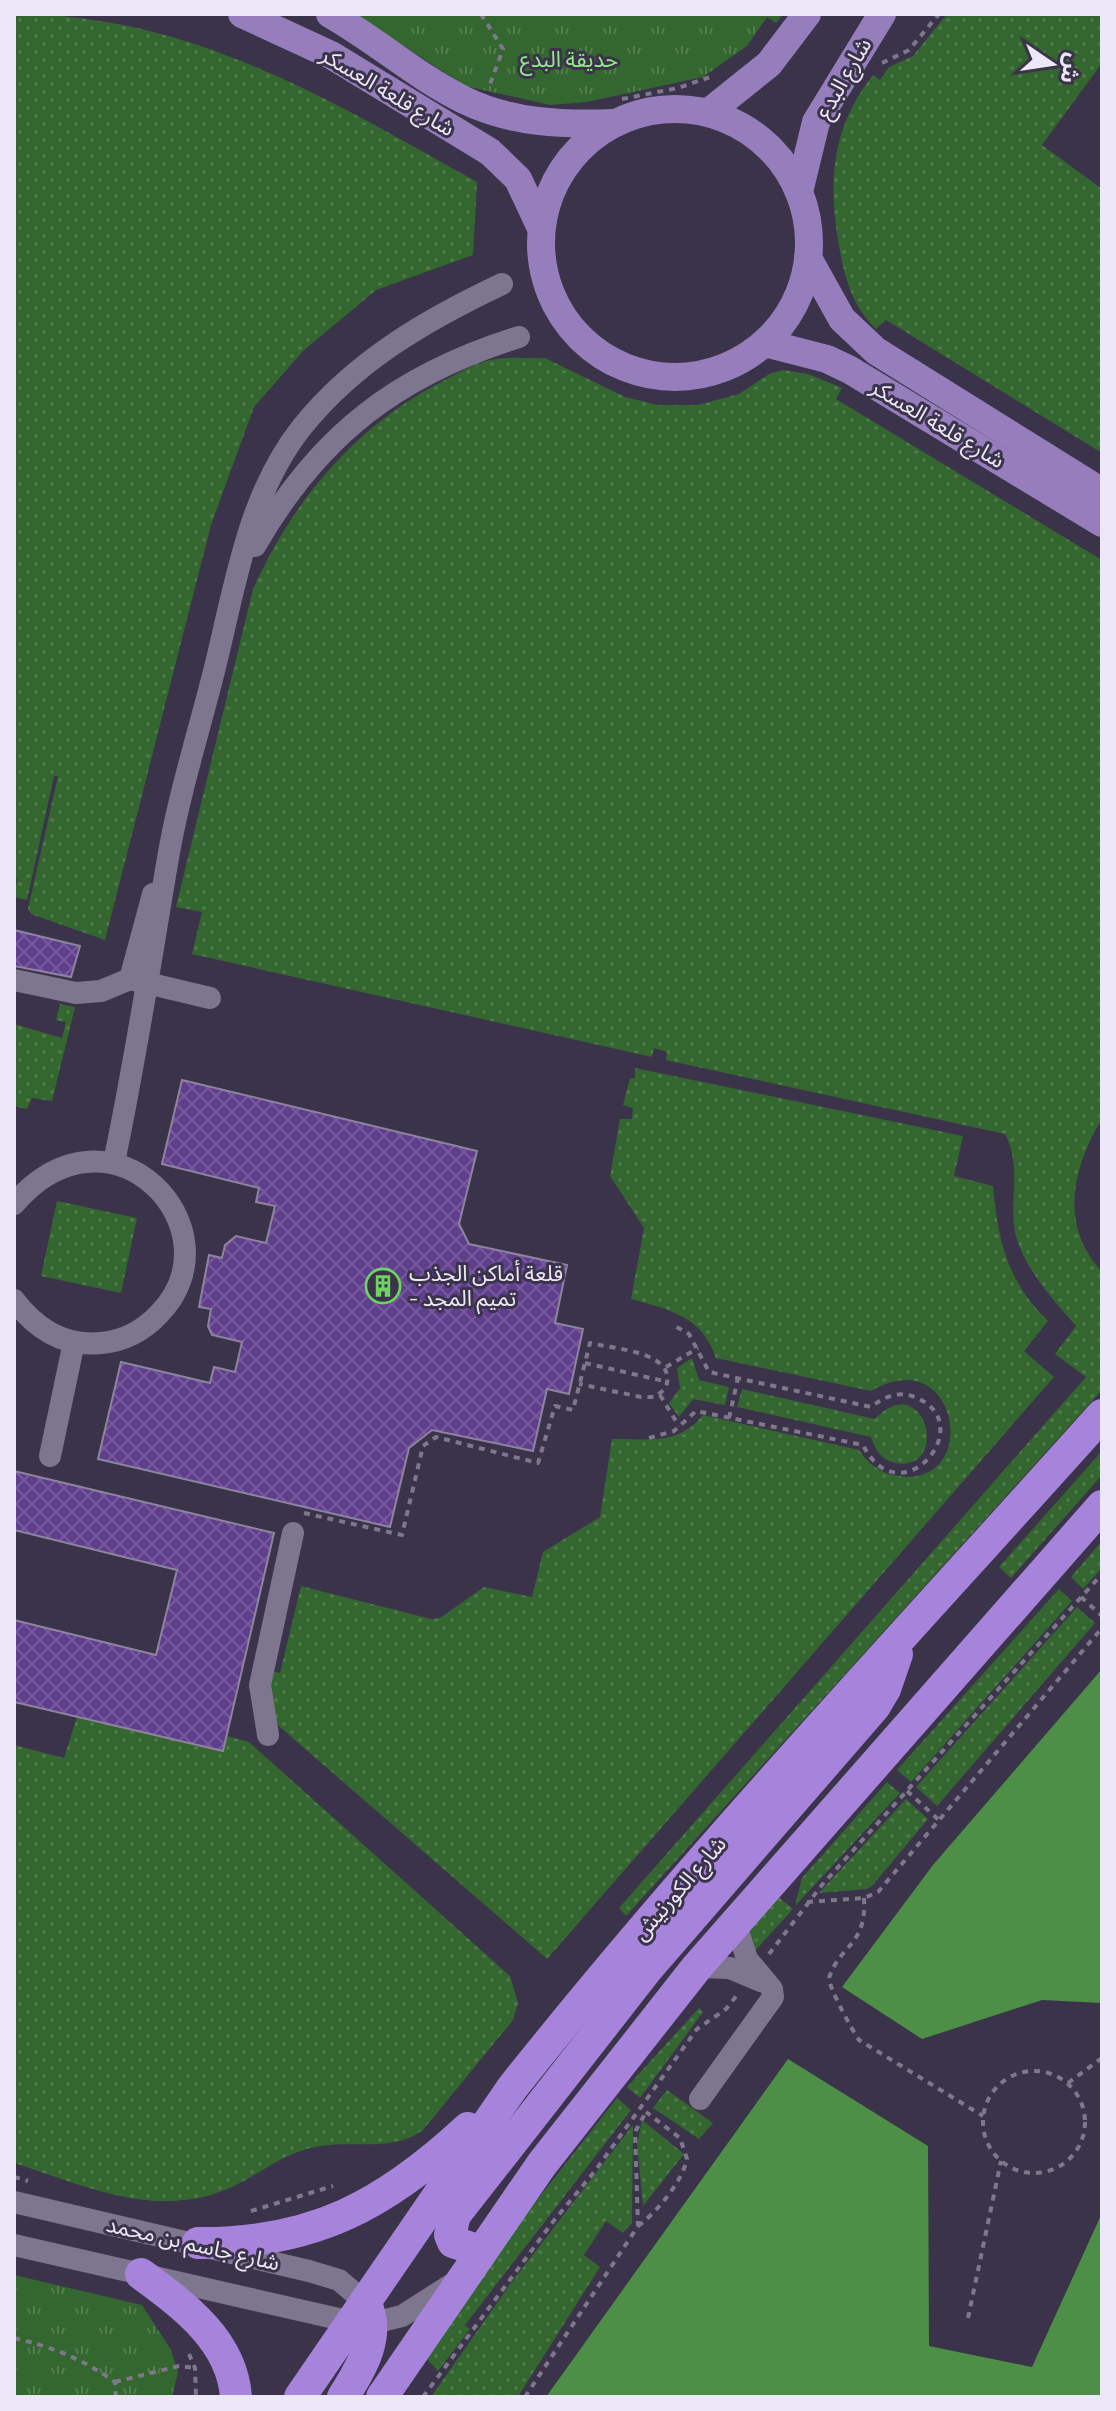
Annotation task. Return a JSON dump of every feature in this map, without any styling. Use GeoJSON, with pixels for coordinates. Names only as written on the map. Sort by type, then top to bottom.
{"type":"FeatureCollection","features":[{"type":"Feature","properties":{"kind":"highway","name":"شارع الكورنيش"},"geometry":{"type":"LineString","coordinates":[[300,2397],[362,2316],[512,2088],[658,1911],[1102,1415]]}},
{"type":"Feature","properties":{"kind":"highway"},"geometry":{"type":"LineString","coordinates":[[382,2397],[471,2263],[542,2164],[697,1967],[1102,1506]]}},
{"type":"Feature","properties":{"kind":"highway"},"geometry":{"type":"LineString","coordinates":[[471,2263],[450,2235],[455,2215],[648,1968],[875,1706],[885,1689],[901,1639]]}},
{"type":"Feature","properties":{"kind":"highway"},"geometry":{"type":"LineString","coordinates":[[198,2243],[263,2241],[346,2218],[417,2172],[512,2088]]}},
{"type":"Feature","properties":{"kind":"highway"},"geometry":{"type":"LineString","coordinates":[[141,2274],[189,2310],[206,2328],[235,2385],[236,2397]]}},
{"type":"Feature","properties":{"kind":"highway"},"geometry":{"type":"LineString","coordinates":[[343,2397],[368,2351],[362,2316]]}},
{"type":"Feature","properties":{"kind":"main road","name":"شارع قلعة العسكر"},"geometry":{"type":"LineString","coordinates":[[242,14],[331,55],[490,152],[524,187],[541,228]]}},
{"type":"Feature","properties":{"kind":"main road","name":"شارع قلعة العسكر"},"geometry":{"type":"LineString","coordinates":[[330,14],[444,89],[480,108],[544,122],[612,112]]}},
{"type":"Feature","properties":{"kind":"main road"},"geometry":{"type":"LineString","coordinates":[[709,112],[769,64],[807,14]]}},
{"type":"Feature","properties":{"kind":"main road","name":"شارع البدع"},"geometry":{"type":"LineString","coordinates":[[799,192],[816,122],[882,14]]}},
{"type":"Feature","properties":{"kind":"main road"},"geometry":{"type":"LineString","coordinates":[[612,112],[709,112],[738,124],[764,141],[784,164],[799,192],[808,224],[808,258],[794,304],[765,343],[732,365],[694,377],[655,376],[617,365],[584,343],[558,310],[543,271],[541,228],[551,191],[570,159],[612,112]]}},
{"type":"Feature","properties":{"kind":"main road","name":"شارع قلعة العسكر"},"geometry":{"type":"LineString","coordinates":[[808,258],[842,319],[876,351],[1102,492]]}},
{"type":"Feature","properties":{"kind":"main road","name":"شارع قلعة العسكر"},"geometry":{"type":"LineString","coordinates":[[765,343],[827,359],[850,370],[1102,523]]}},
{"type":"Feature","properties":{"kind":"street"},"geometry":{"type":"LineString","coordinates":[[114,1162],[145,1014],[138,982],[249,530],[280,463],[300,429],[330,395],[398,340],[450,308],[502,284]]}},
{"type":"Feature","properties":{"kind":"street"},"geometry":{"type":"LineString","coordinates":[[238,574],[289,492],[341,432],[375,404],[430,371],[472,351],[519,337]]}},
{"type":"Feature","properties":{"kind":"street"},"geometry":{"type":"LineString","coordinates":[[14,980],[76,993],[138,982],[210,998]]}},
{"type":"Feature","properties":{"kind":"street"},"geometry":{"type":"LineString","coordinates":[[14,1204],[33,1182],[57,1167],[85,1160],[114,1162],[141,1174],[163,1193],[178,1218],[184,1246],[181,1275],[168,1305],[146,1327],[117,1342],[86,1345],[55,1337],[28,1319],[14,1300]]}},
{"type":"Feature","properties":{"kind":"street"},"geometry":{"type":"LineString","coordinates":[[50,1456],[74,1342]]}},
{"type":"Feature","properties":{"kind":"street"},"geometry":{"type":"LineString","coordinates":[[268,1735],[260,1685],[293,1533]]}},
{"type":"Feature","properties":{"kind":"street"},"geometry":{"type":"LineString","coordinates":[[700,2099],[772,2001],[773,1992],[763,1972],[744,1952],[735,1921]]}},
{"type":"Feature","properties":{"kind":"street"},"geometry":{"type":"LineString","coordinates":[[697,1967],[763,1972]]}},
{"type":"Feature","properties":{"kind":"street","name":"شارع جاسم بن محمد"},"geometry":{"type":"LineString","coordinates":[[14,2202],[198,2243],[331,2277],[362,2316]]}},
{"type":"Feature","properties":{"kind":"street","name":"شارع جاسم بن محمد"},"geometry":{"type":"LineString","coordinates":[[14,2245],[141,2274],[362,2316]]}},
{"type":"Feature","properties":{"kind":"street"},"geometry":{"type":"LineString","coordinates":[[362,2316],[402,2316],[471,2263]]}},
{"type":"Feature","properties":{"kind":"path"},"geometry":{"type":"LineString","coordinates":[[480,108],[503,54],[500,41],[481,14]]}},
{"type":"Feature","properties":{"kind":"path"},"geometry":{"type":"LineString","coordinates":[[849,64],[882,63],[901,57],[917,43],[939,14]]}},
{"type":"Feature","properties":{"kind":"path"},"geometry":{"type":"LineString","coordinates":[[612,112],[718,73]]}},
{"type":"Feature","properties":{"kind":"path"},"geometry":{"type":"LineString","coordinates":[[649,1438],[674,1431],[696,1411],[863,1445],[876,1464],[897,1472],[908,1472],[928,1461],[939,1441],[940,1430],[932,1409],[913,1396],[891,1395],[871,1407],[709,1372],[689,1334],[675,1326]]}},
{"type":"Feature","properties":{"kind":"path"},"geometry":{"type":"LineString","coordinates":[[293,1533],[296,1511],[402,1535],[423,1446],[436,1437],[538,1463],[555,1406],[573,1410],[590,1343],[652,1357],[666,1367],[668,1382],[660,1395]]}},
{"type":"Feature","properties":{"kind":"path"},"geometry":{"type":"LineString","coordinates":[[666,1367],[698,1348]]}},
{"type":"Feature","properties":{"kind":"path"},"geometry":{"type":"LineString","coordinates":[[585,1363],[668,1382]]}},
{"type":"Feature","properties":{"kind":"path"},"geometry":{"type":"LineString","coordinates":[[729,1418],[738,1378]]}},
{"type":"Feature","properties":{"kind":"path"},"geometry":{"type":"LineString","coordinates":[[579,1384],[641,1397],[660,1395]]}},
{"type":"Feature","properties":{"kind":"path"},"geometry":{"type":"LineString","coordinates":[[660,1395],[679,1426]]}},
{"type":"Feature","properties":{"kind":"path"},"geometry":{"type":"LineString","coordinates":[[763,1972],[807,1902],[1102,1574]]}},
{"type":"Feature","properties":{"kind":"path"},"geometry":{"type":"LineString","coordinates":[[1081,1597],[1102,1616]]}},
{"type":"Feature","properties":{"kind":"path"},"geometry":{"type":"LineString","coordinates":[[807,1902],[864,1898],[878,1892],[1102,1628]]}},
{"type":"Feature","properties":{"kind":"path"},"geometry":{"type":"LineString","coordinates":[[907,1791],[939,1820]]}},
{"type":"Feature","properties":{"kind":"path"},"geometry":{"type":"LineString","coordinates":[[864,1898],[864,1919],[857,1939],[829,1978],[830,1990],[842,2006],[852,2031],[859,2040],[983,2116]]}},
{"type":"Feature","properties":{"kind":"path"},"geometry":{"type":"LineString","coordinates":[[423,2397],[643,2110],[700,2025],[726,2009],[740,1991]]}},
{"type":"Feature","properties":{"kind":"path"},"geometry":{"type":"LineString","coordinates":[[1068,2083],[1102,2058]]}},
{"type":"Feature","properties":{"kind":"path"},"geometry":{"type":"LineString","coordinates":[[1034,2070],[1058,2076],[1068,2083],[1076,2092],[1085,2115],[1086,2127],[1077,2151],[1059,2167],[1035,2174],[1023,2172],[1001,2161],[986,2141],[983,2116],[992,2093],[1010,2076],[1034,2070]]}},
{"type":"Feature","properties":{"kind":"path"},"geometry":{"type":"LineString","coordinates":[[525,2397],[638,2226],[652,2215],[682,2173],[687,2159],[680,2138],[643,2110]]}},
{"type":"Feature","properties":{"kind":"path"},"geometry":{"type":"LineString","coordinates":[[638,2226],[635,2132],[643,2110]]}},
{"type":"Feature","properties":{"kind":"path"},"geometry":{"type":"LineString","coordinates":[[968,2318],[1001,2161]]}},
{"type":"Feature","properties":{"kind":"path"},"geometry":{"type":"LineString","coordinates":[[14,2177],[40,2185]]}},
{"type":"Feature","properties":{"kind":"path"},"geometry":{"type":"LineString","coordinates":[[237,2215],[333,2186]]}},
{"type":"Feature","properties":{"kind":"path"},"geometry":{"type":"LineString","coordinates":[[14,2338],[71,2355],[115,2382],[179,2366],[195,2368]]}},
{"type":"Feature","properties":{"kind":"path"},"geometry":{"type":"LineString","coordinates":[[184,2343],[195,2368],[196,2397]]}},
{"type":"Feature","properties":{"kind":"path"},"geometry":{"type":"LineString","coordinates":[[115,2382],[116,2397]]}},
{"type":"Feature","properties":{"kind":"green space"},"geometry":{"type":"Polygon","coordinates":[[[14,14],[78,18],[139,29],[198,45],[312,92],[477,182],[473,255],[376,290],[303,351],[254,407],[211,525],[105,940],[31,914],[28,909],[58,776],[54,776],[27,900],[14,897],[17,879],[14,878],[14,14]]]}},
{"type":"Feature","properties":{"kind":"green space","name":"حديقة البدع"},"geometry":{"type":"Polygon","coordinates":[[[355,14],[783,14],[776,23],[767,17],[747,46],[703,77],[587,102],[550,105],[465,86],[355,14]]]}},
{"type":"Feature","properties":{"kind":"green space"},"geometry":{"type":"Polygon","coordinates":[[[947,14],[1102,14],[1102,63],[1042,145],[1102,189],[1102,453],[886,320],[876,329],[860,309],[850,288],[838,240],[834,195],[837,153],[849,113],[873,75],[880,80],[889,67],[913,56],[947,14]]]}},
{"type":"Feature","properties":{"kind":"green space"},"geometry":{"type":"Polygon","coordinates":[[[545,358],[625,397],[658,405],[698,405],[739,394],[769,374],[783,370],[808,374],[842,388],[836,399],[1102,560],[1102,1119],[1083,1157],[1077,1177],[1075,1216],[1088,1254],[1102,1272],[1102,1390],[626,1916],[619,1908],[1086,1377],[1055,1354],[1076,1326],[1040,1282],[1019,1245],[1014,1219],[1013,1158],[1005,1134],[666,1060],[667,1052],[654,1048],[652,1057],[192,954],[202,912],[176,907],[253,589],[269,556],[308,495],[356,442],[383,419],[413,398],[484,361],[545,358]]]}},
{"type":"Feature","properties":{"kind":"green space"},"geometry":{"type":"Polygon","coordinates":[[[60,1004],[75,1007],[52,1101],[32,1098],[27,1109],[14,1106],[14,1024],[62,1038],[66,1022],[56,1020],[60,1004]]]}},
{"type":"Feature","properties":{"kind":"green space"},"geometry":{"type":"Polygon","coordinates":[[[635,1068],[963,1136],[954,1176],[993,1186],[998,1225],[1007,1259],[1023,1291],[1048,1321],[1024,1351],[1054,1377],[547,1959],[273,1721],[269,1671],[280,1673],[301,1586],[431,1619],[440,1618],[484,1587],[532,1597],[543,1552],[600,1517],[612,1439],[661,1439],[683,1432],[703,1415],[859,1450],[876,1468],[899,1476],[925,1474],[942,1460],[950,1441],[949,1418],[940,1398],[924,1384],[901,1380],[871,1391],[716,1358],[702,1333],[683,1317],[631,1299],[644,1228],[610,1176],[620,1119],[632,1119],[633,1108],[623,1105],[630,1078],[635,1078],[635,1068]]]}},
{"type":"Feature","properties":{"kind":"green space"},"geometry":{"type":"Polygon","coordinates":[[[57,1201],[137,1218],[121,1293],[41,1276],[57,1201]]]}},
{"type":"Feature","properties":{"kind":"green space"},"geometry":{"type":"Polygon","coordinates":[[[692,1358],[699,1380],[729,1387],[725,1405],[693,1399],[679,1417],[669,1403],[680,1388],[677,1368],[692,1358]]]}},
{"type":"Feature","properties":{"kind":"green space"},"geometry":{"type":"Polygon","coordinates":[[[742,1389],[875,1419],[893,1406],[907,1405],[918,1413],[925,1425],[927,1440],[923,1453],[913,1462],[890,1462],[879,1453],[871,1437],[737,1407],[742,1389]]]}},
{"type":"Feature","properties":{"kind":"green space"},"geometry":{"type":"Polygon","coordinates":[[[1102,1451],[1102,1475],[1011,1578],[999,1567],[1102,1451]]]}},
{"type":"Feature","properties":{"kind":"green space"},"geometry":{"type":"Polygon","coordinates":[[[1102,1541],[1102,1568],[1083,1589],[1071,1577],[1102,1541]]]}},
{"type":"Feature","properties":{"kind":"green space"},"geometry":{"type":"Polygon","coordinates":[[[1059,1589],[1072,1601],[911,1782],[897,1770],[1059,1589]]]}},
{"type":"Feature","properties":{"kind":"green space"},"geometry":{"type":"Polygon","coordinates":[[[1077,1607],[1095,1623],[937,1806],[916,1787],[1077,1607]]]}},
{"type":"Feature","properties":{"kind":"green space"},"geometry":{"type":"Polygon","coordinates":[[[77,1717],[222,1751],[227,1736],[249,1742],[510,1976],[518,2003],[513,2020],[423,2130],[397,2142],[310,2148],[222,2191],[169,2201],[143,2200],[91,2189],[14,2163],[14,1745],[64,1758],[77,1717]]]}},
{"type":"Feature","properties":{"kind":"green space"},"geometry":{"type":"Polygon","coordinates":[[[887,1782],[900,1793],[795,1906],[802,1878],[887,1782]]]}},
{"type":"Feature","properties":{"kind":"green space"},"geometry":{"type":"Polygon","coordinates":[[[906,1799],[928,1819],[873,1885],[867,1889],[819,1893],[906,1799]]]}},
{"type":"Feature","properties":{"kind":"green space"},"geometry":{"type":"Polygon","coordinates":[[[776,1895],[793,1909],[753,1953],[749,1936],[751,1929],[776,1895]]]}},
{"type":"Feature","properties":{"kind":"green space"},"geometry":{"type":"Polygon","coordinates":[[[699,2008],[703,2012],[640,2098],[627,2087],[699,2008]]]}},
{"type":"Feature","properties":{"kind":"green space"},"geometry":{"type":"Polygon","coordinates":[[[667,2090],[713,2123],[699,2139],[653,2108],[667,2090]]]}},
{"type":"Feature","properties":{"kind":"green space"},"geometry":{"type":"Polygon","coordinates":[[[617,2098],[631,2110],[465,2325],[470,2329],[438,2371],[427,2359],[530,2209],[617,2098]]]}},
{"type":"Feature","properties":{"kind":"green space"},"geometry":{"type":"Polygon","coordinates":[[[642,2120],[684,2154],[643,2206],[637,2144],[642,2120]]]}},
{"type":"Feature","properties":{"kind":"green space"},"geometry":{"type":"Polygon","coordinates":[[[633,2125],[632,2223],[623,2233],[606,2221],[584,2255],[600,2267],[519,2395],[431,2397],[511,2283],[633,2125]]]}},
{"type":"Feature","properties":{"kind":"green space"},"geometry":{"type":"Polygon","coordinates":[[[14,2275],[142,2305],[171,2350],[178,2372],[172,2397],[14,2397],[14,2275]]]}},
{"type":"Feature","properties":{"kind":"shaded area"},"geometry":{"type":"Polygon","coordinates":[[[1102,1669],[1102,2003],[1042,2000],[922,2039],[842,1987],[933,1865],[1102,1669]]]}},
{"type":"Feature","properties":{"kind":"shaded area"},"geometry":{"type":"Polygon","coordinates":[[[788,2059],[928,2146],[929,2346],[1032,2367],[1102,2213],[1102,2397],[546,2397],[788,2059]]]}},
{"type":"Feature","properties":{"kind":"building"},"geometry":{"type":"Polygon","coordinates":[[[14,930],[80,946],[71,977],[14,966],[14,930]]]}},
{"type":"Feature","properties":{"kind":"building","name":"قلعة أماكن الجذب - تميم المجد"},"geometry":{"type":"Polygon","coordinates":[[[182,1080],[477,1151],[459,1224],[469,1244],[567,1265],[555,1323],[583,1329],[569,1394],[547,1389],[533,1451],[432,1430],[409,1448],[390,1527],[98,1459],[121,1362],[210,1383],[214,1367],[235,1372],[242,1342],[212,1335],[208,1326],[211,1309],[199,1307],[209,1255],[222,1258],[225,1245],[236,1236],[266,1243],[275,1206],[256,1202],[259,1188],[162,1164],[182,1080]]]}},
{"type":"Feature","properties":{"kind":"building"},"geometry":{"type":"Polygon","coordinates":[[[14,1471],[274,1533],[223,1751],[14,1702],[14,1620],[156,1655],[177,1570],[14,1530],[14,1471]]]}},
{"type":"Feature","properties":{"kind":"place","name":"قلعة أماكن الجذب - تميم المجد"},"geometry":{"type":"Point","coordinates":[383,1286]}}]}
